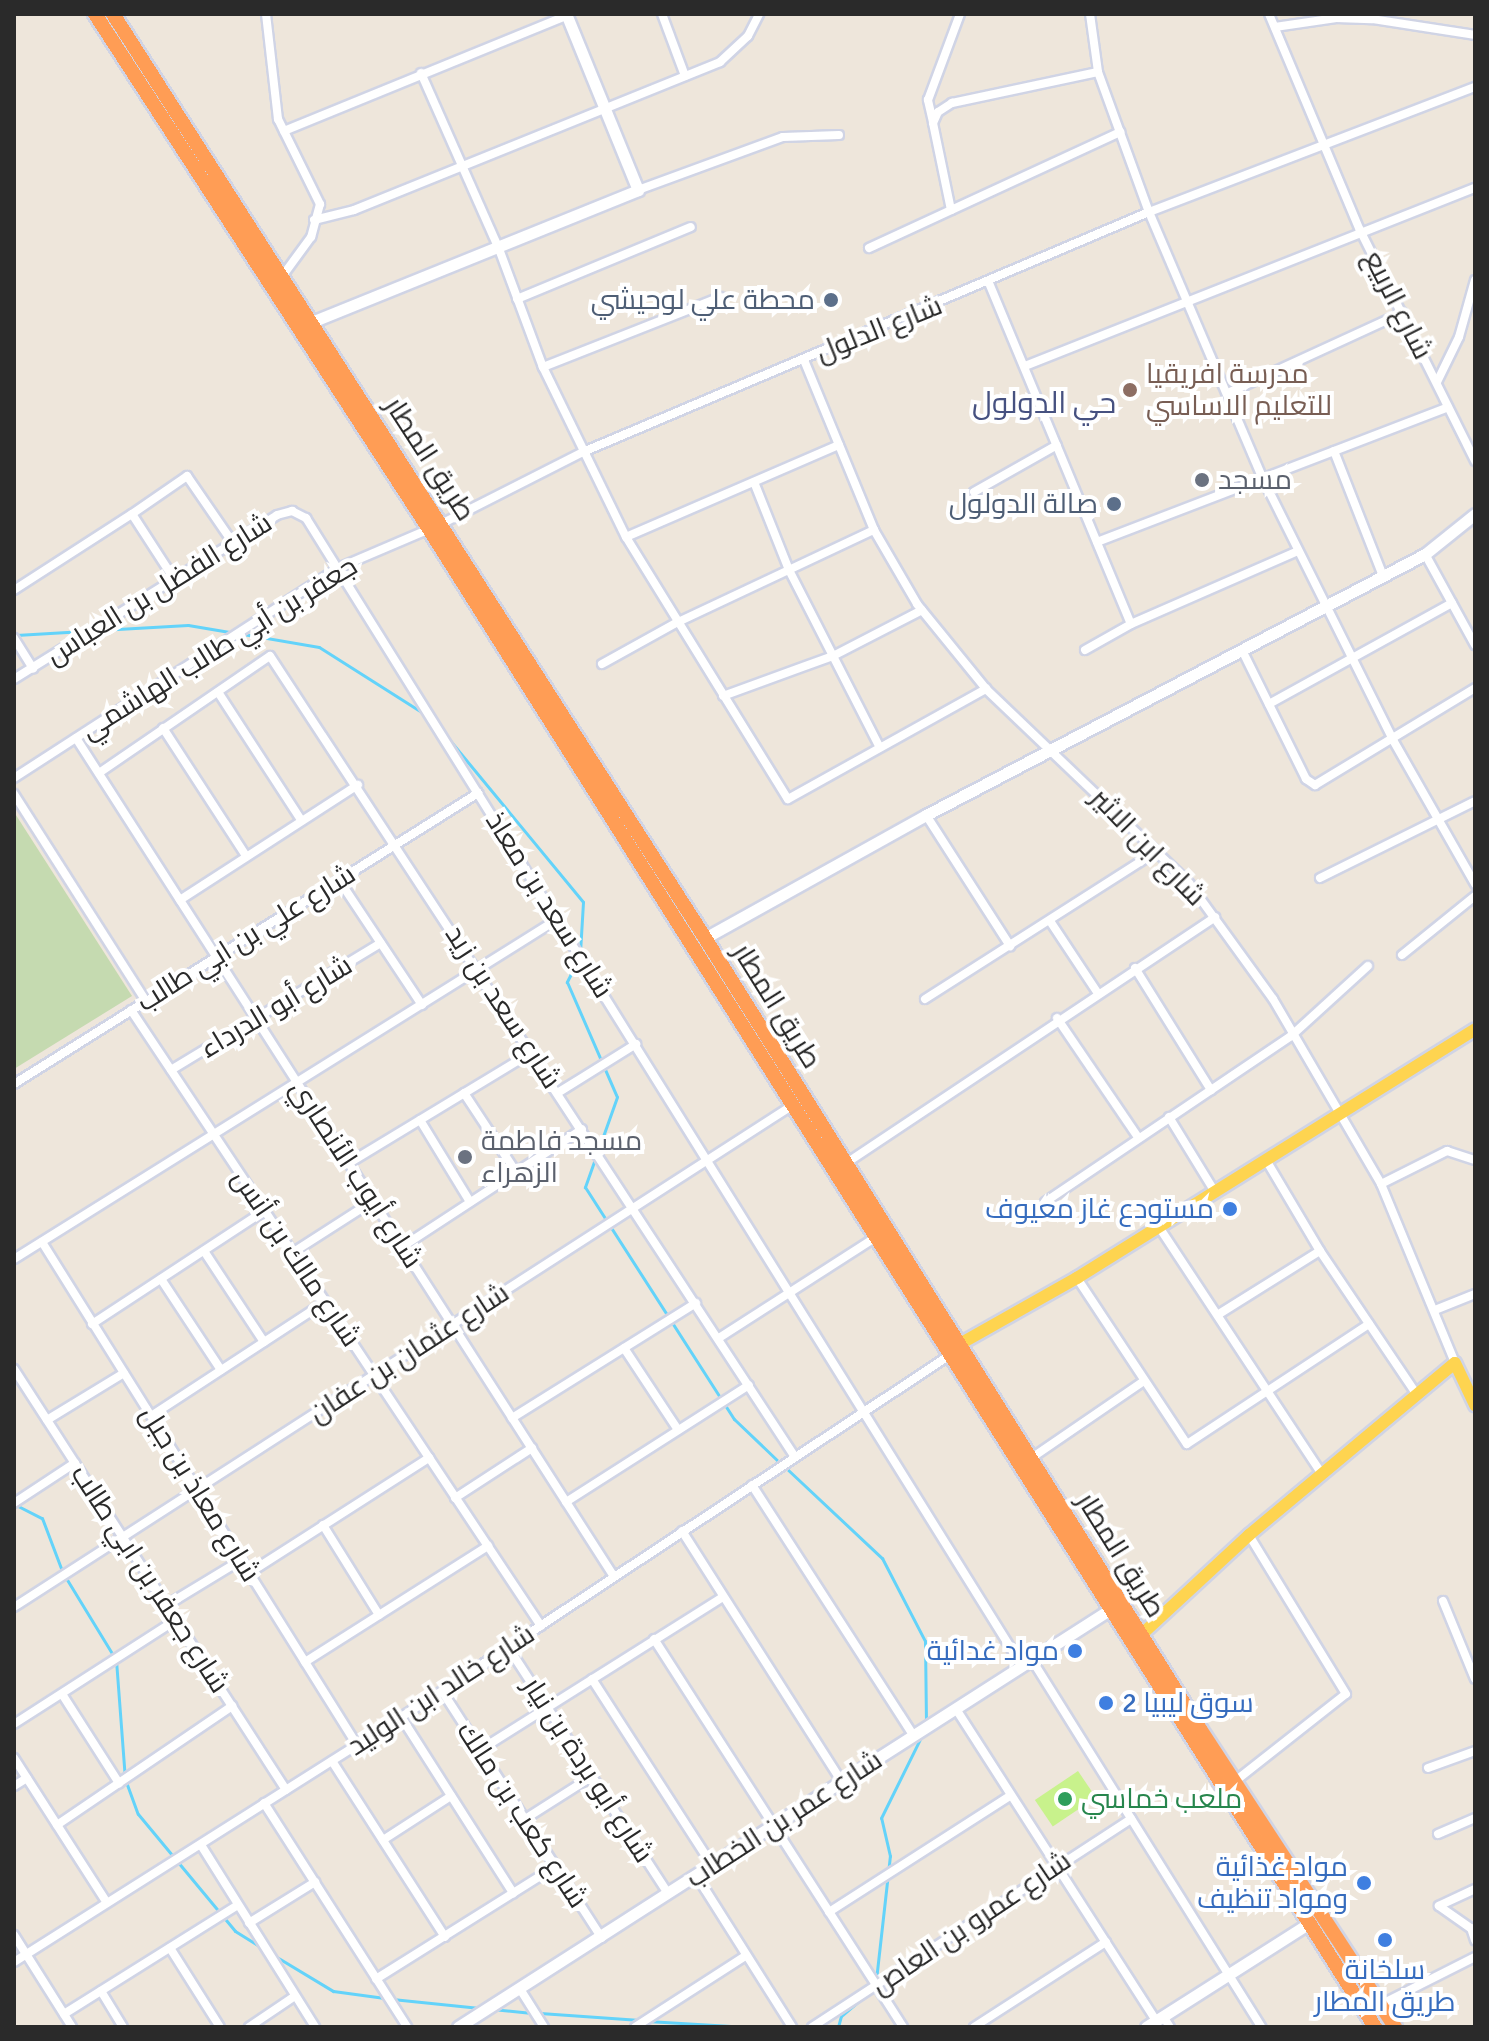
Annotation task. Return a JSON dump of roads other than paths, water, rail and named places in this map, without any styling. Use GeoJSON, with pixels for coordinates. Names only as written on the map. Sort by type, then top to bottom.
{"type":"FeatureCollection","features":[{"type":"Feature","properties":{"kind":"highway","name":"طريق المطار"},"geometry":{"type":"LineString","coordinates":[[95,14],[252,248],[281,278],[310,322],[790,1107],[1109,1610],[1141,1635],[1395,2027]]}},
{"type":"Feature","properties":{"kind":"highway","name":"طريق المطار"},"geometry":{"type":"LineString","coordinates":[[113,14],[252,248],[295,328],[435,527],[705,938],[1030,1459],[1125,1621],[1375,2027]]}},
{"type":"Feature","properties":{"kind":"highway"},"geometry":{"type":"LineString","coordinates":[[946,1355],[958,1346]]}},
{"type":"Feature","properties":{"kind":"main road"},"geometry":{"type":"LineString","coordinates":[[958,1346],[1077,1278],[1336,1114],[1473,1033]]}},
{"type":"Feature","properties":{"kind":"main road"},"geometry":{"type":"LineString","coordinates":[[1141,1635],[1249,1535],[1415,1392],[1455,1363],[1470,1380],[1475,1405]]}},
{"type":"Feature","properties":{"kind":"street"},"geometry":{"type":"LineString","coordinates":[[266,14],[271,87],[284,131],[320,204],[311,237],[281,278]]}},
{"type":"Feature","properties":{"kind":"street"},"geometry":{"type":"LineString","coordinates":[[662,14],[685,76]]}},
{"type":"Feature","properties":{"kind":"street"},"geometry":{"type":"LineString","coordinates":[[314,220],[462,166],[734,54],[759,14]]}},
{"type":"Feature","properties":{"kind":"street"},"geometry":{"type":"LineString","coordinates":[[951,210],[928,100],[960,14]]}},
{"type":"Feature","properties":{"kind":"street"},"geometry":{"type":"LineString","coordinates":[[1090,14],[1098,72],[1149,212],[1263,479],[1296,552],[1393,740],[1475,884]]}},
{"type":"Feature","properties":{"kind":"street","name":"شارع الربيع"},"geometry":{"type":"LineString","coordinates":[[1269,14],[1360,230],[1475,461]]}},
{"type":"Feature","properties":{"kind":"street"},"geometry":{"type":"LineString","coordinates":[[284,131],[566,15],[638,190]]}},
{"type":"Feature","properties":{"kind":"street"},"geometry":{"type":"LineString","coordinates":[[1275,27],[1336,18],[1400,17],[1475,35]]}},
{"type":"Feature","properties":{"kind":"street"},"geometry":{"type":"LineString","coordinates":[[933,123],[952,103],[1098,72]]}},
{"type":"Feature","properties":{"kind":"street"},"geometry":{"type":"LineString","coordinates":[[421,73],[499,249],[543,367],[583,452],[626,537],[676,623],[788,799],[986,689]]}},
{"type":"Feature","properties":{"kind":"street","name":"شارع الدلول"},"geometry":{"type":"LineString","coordinates":[[435,527],[583,452],[989,283],[1149,212],[1323,148],[1475,87]]}},
{"type":"Feature","properties":{"kind":"street"},"geometry":{"type":"LineString","coordinates":[[869,248],[1120,132]]}},
{"type":"Feature","properties":{"kind":"street"},"geometry":{"type":"LineString","coordinates":[[295,328],[499,249],[638,190],[783,137],[839,135]]}},
{"type":"Feature","properties":{"kind":"street"},"geometry":{"type":"LineString","coordinates":[[1025,366],[1360,230],[1475,188]]}},
{"type":"Feature","properties":{"kind":"street"},"geometry":{"type":"LineString","coordinates":[[517,299],[691,227]]}},
{"type":"Feature","properties":{"kind":"street"},"geometry":{"type":"LineString","coordinates":[[1437,382],[1459,337],[1475,280]]}},
{"type":"Feature","properties":{"kind":"street"},"geometry":{"type":"LineString","coordinates":[[989,283],[1131,624]]}},
{"type":"Feature","properties":{"kind":"street"},"geometry":{"type":"LineString","coordinates":[[543,367],[721,297]]}},
{"type":"Feature","properties":{"kind":"street"},"geometry":{"type":"LineString","coordinates":[[1228,393],[1402,313]]}},
{"type":"Feature","properties":{"kind":"street","name":"شارع ابن الاثير"},"geometry":{"type":"LineString","coordinates":[[804,360],[874,530],[922,610],[986,689],[1157,851],[1215,917],[1273,999],[1336,1114],[1381,1184],[1455,1363]]}},
{"type":"Feature","properties":{"kind":"street"},"geometry":{"type":"LineString","coordinates":[[1097,542],[1448,407]]}},
{"type":"Feature","properties":{"kind":"street"},"geometry":{"type":"LineString","coordinates":[[626,537],[839,445]]}},
{"type":"Feature","properties":{"kind":"street"},"geometry":{"type":"LineString","coordinates":[[974,492],[1057,445]]}},
{"type":"Feature","properties":{"kind":"street"},"geometry":{"type":"LineString","coordinates":[[1334,451],[1383,576]]}},
{"type":"Feature","properties":{"kind":"street"},"geometry":{"type":"LineString","coordinates":[[14,590],[187,476],[233,543]]}},
{"type":"Feature","properties":{"kind":"street"},"geometry":{"type":"LineString","coordinates":[[754,482],[789,570],[879,746]]}},
{"type":"Feature","properties":{"kind":"street","name":"شارع الفضل بن العباس"},"geometry":{"type":"LineString","coordinates":[[14,679],[285,511],[306,518]]}},
{"type":"Feature","properties":{"kind":"street"},"geometry":{"type":"LineString","coordinates":[[132,514],[174,579]]}},
{"type":"Feature","properties":{"kind":"street"},"geometry":{"type":"LineString","coordinates":[[705,938],[926,815],[1425,554],[1475,514]]}},
{"type":"Feature","properties":{"kind":"street","name":"شارع سعد بن معاذ"},"geometry":{"type":"LineString","coordinates":[[306,518],[792,1291],[863,1410],[1131,1819],[1261,2027]]}},
{"type":"Feature","properties":{"kind":"street","name":"جعفر بن أبي طالب الهاشمي"},"geometry":{"type":"LineString","coordinates":[[14,778],[338,568],[435,527]]}},
{"type":"Feature","properties":{"kind":"street"},"geometry":{"type":"LineString","coordinates":[[602,664],[676,623],[874,530]]}},
{"type":"Feature","properties":{"kind":"street"},"geometry":{"type":"LineString","coordinates":[[1085,650],[1131,624],[1296,552]]}},
{"type":"Feature","properties":{"kind":"street"},"geometry":{"type":"LineString","coordinates":[[1425,554],[1475,645]]}},
{"type":"Feature","properties":{"kind":"street"},"geometry":{"type":"LineString","coordinates":[[1269,704],[1452,603]]}},
{"type":"Feature","properties":{"kind":"street"},"geometry":{"type":"LineString","coordinates":[[723,696],[833,656],[922,610]]}},
{"type":"Feature","properties":{"kind":"street"},"geometry":{"type":"LineString","coordinates":[[14,638],[33,668]]}},
{"type":"Feature","properties":{"kind":"street"},"geometry":{"type":"LineString","coordinates":[[1242,650],[1306,779],[1315,785],[1475,688]]}},
{"type":"Feature","properties":{"kind":"street","name":"شارع سعد بن زيد"},"geometry":{"type":"LineString","coordinates":[[218,692],[270,656],[358,785],[795,1457]]}},
{"type":"Feature","properties":{"kind":"street"},"geometry":{"type":"LineString","coordinates":[[99,773],[218,692],[301,820]]}},
{"type":"Feature","properties":{"kind":"street"},"geometry":{"type":"LineString","coordinates":[[163,728],[246,856]]}},
{"type":"Feature","properties":{"kind":"street","name":"شارع أيوب الأنصاري"},"geometry":{"type":"LineString","coordinates":[[76,738],[613,1575]]}},
{"type":"Feature","properties":{"kind":"street"},"geometry":{"type":"LineString","coordinates":[[180,900],[358,785]]}},
{"type":"Feature","properties":{"kind":"street","name":"شارع علي بن ابي طالب"},"geometry":{"type":"LineString","coordinates":[[14,1084],[478,793]]}},
{"type":"Feature","properties":{"kind":"street"},"geometry":{"type":"LineString","coordinates":[[14,794],[146,1001]]}},
{"type":"Feature","properties":{"kind":"street"},"geometry":{"type":"LineString","coordinates":[[1320,878],[1475,801]]}},
{"type":"Feature","properties":{"kind":"street"},"geometry":{"type":"LineString","coordinates":[[926,815],[1010,946]]}},
{"type":"Feature","properties":{"kind":"street"},"geometry":{"type":"LineString","coordinates":[[925,999],[1157,851]]}},
{"type":"Feature","properties":{"kind":"street"},"geometry":{"type":"LineString","coordinates":[[339,880],[422,1005]]}},
{"type":"Feature","properties":{"kind":"street"},"geometry":{"type":"LineString","coordinates":[[1402,955],[1475,896]]}},
{"type":"Feature","properties":{"kind":"street"},"geometry":{"type":"LineString","coordinates":[[845,1164],[1057,1018],[1215,917]]}},
{"type":"Feature","properties":{"kind":"street"},"geometry":{"type":"LineString","coordinates":[[14,1259],[558,919]]}},
{"type":"Feature","properties":{"kind":"street"},"geometry":{"type":"LineString","coordinates":[[1050,921],[1097,992]]}},
{"type":"Feature","properties":{"kind":"street","name":"شارع أبو الدرداء"},"geometry":{"type":"LineString","coordinates":[[171,1070],[381,943]]}},
{"type":"Feature","properties":{"kind":"street"},"geometry":{"type":"LineString","coordinates":[[1045,1202],[1291,1036],[1368,966]]}},
{"type":"Feature","properties":{"kind":"street"},"geometry":{"type":"LineString","coordinates":[[1135,968],[1211,1090]]}},
{"type":"Feature","properties":{"kind":"street","name":"شارع مالك بن أنس"},"geometry":{"type":"LineString","coordinates":[[131,1010],[541,1626]]}},
{"type":"Feature","properties":{"kind":"street"},"geometry":{"type":"LineString","coordinates":[[1057,1018],[1138,1137]]}},
{"type":"Feature","properties":{"kind":"street"},"geometry":{"type":"LineString","coordinates":[[559,1092],[636,1044]]}},
{"type":"Feature","properties":{"kind":"street"},"geometry":{"type":"LineString","coordinates":[[349,1163],[532,1052]]}},
{"type":"Feature","properties":{"kind":"street"},"geometry":{"type":"LineString","coordinates":[[464,1093],[516,1172]]}},
{"type":"Feature","properties":{"kind":"street","name":"شارع عثمان بن عفان"},"geometry":{"type":"LineString","coordinates":[[14,1607],[804,1098]]}},
{"type":"Feature","properties":{"kind":"street"},"geometry":{"type":"LineString","coordinates":[[1169,1117],[1215,1192]]}},
{"type":"Feature","properties":{"kind":"street"},"geometry":{"type":"LineString","coordinates":[[420,1120],[470,1202]]}},
{"type":"Feature","properties":{"kind":"street"},"geometry":{"type":"LineString","coordinates":[[402,1247],[582,1129]]}},
{"type":"Feature","properties":{"kind":"street"},"geometry":{"type":"LineString","coordinates":[[1381,1184],[1447,1151],[1472,1158],[1475,1172]]}},
{"type":"Feature","properties":{"kind":"street"},"geometry":{"type":"LineString","coordinates":[[1266,1160],[1320,1251],[1415,1392]]}},
{"type":"Feature","properties":{"kind":"street"},"geometry":{"type":"LineString","coordinates":[[292,1253],[373,1201]]}},
{"type":"Feature","properties":{"kind":"street"},"geometry":{"type":"LineString","coordinates":[[92,1324],[264,1211]]}},
{"type":"Feature","properties":{"kind":"street"},"geometry":{"type":"LineString","coordinates":[[1159,1227],[1321,1473]]}},
{"type":"Feature","properties":{"kind":"street"},"geometry":{"type":"LineString","coordinates":[[719,1338],[873,1239]]}},
{"type":"Feature","properties":{"kind":"street","name":"شارع معاذ بن جبل"},"geometry":{"type":"LineString","coordinates":[[42,1242],[357,1745]]}},
{"type":"Feature","properties":{"kind":"street"},"geometry":{"type":"LineString","coordinates":[[204,1251],[264,1342]]}},
{"type":"Feature","properties":{"kind":"street"},"geometry":{"type":"LineString","coordinates":[[1219,1314],[1320,1251]]}},
{"type":"Feature","properties":{"kind":"street"},"geometry":{"type":"LineString","coordinates":[[1077,1278],[1187,1444],[1369,1324]]}},
{"type":"Feature","properties":{"kind":"street"},"geometry":{"type":"LineString","coordinates":[[161,1279],[221,1370]]}},
{"type":"Feature","properties":{"kind":"street"},"geometry":{"type":"LineString","coordinates":[[1435,1310],[1475,1294]]}},
{"type":"Feature","properties":{"kind":"street"},"geometry":{"type":"LineString","coordinates":[[151,1416],[325,1302]]}},
{"type":"Feature","properties":{"kind":"street"},"geometry":{"type":"LineString","coordinates":[[512,1418],[696,1303]]}},
{"type":"Feature","properties":{"kind":"street"},"geometry":{"type":"LineString","coordinates":[[624,1348],[678,1430]]}},
{"type":"Feature","properties":{"kind":"street","name":"شارع خالد ابن الوليد"},"geometry":{"type":"LineString","coordinates":[[14,1962],[442,1691],[946,1355]]}},
{"type":"Feature","properties":{"kind":"street","name":"شارع جعفر بن ابي طالب"},"geometry":{"type":"LineString","coordinates":[[15,1372],[286,1790]]}},
{"type":"Feature","properties":{"kind":"street"},"geometry":{"type":"LineString","coordinates":[[47,1420],[124,1373]]}},
{"type":"Feature","properties":{"kind":"street"},"geometry":{"type":"LineString","coordinates":[[1030,1459],[1144,1381]]}},
{"type":"Feature","properties":{"kind":"street"},"geometry":{"type":"LineString","coordinates":[[566,1502],[749,1385]]}},
{"type":"Feature","properties":{"kind":"street"},"geometry":{"type":"LineString","coordinates":[[455,1498],[532,1448]]}},
{"type":"Feature","properties":{"kind":"street"},"geometry":{"type":"LineString","coordinates":[[249,1573],[429,1458]]}},
{"type":"Feature","properties":{"kind":"street"},"geometry":{"type":"LineString","coordinates":[[14,1503],[75,1463]]}},
{"type":"Feature","properties":{"kind":"street"},"geometry":{"type":"LineString","coordinates":[[752,1485],[913,1735]]}},
{"type":"Feature","properties":{"kind":"street"},"geometry":{"type":"LineString","coordinates":[[323,1525],[379,1615]]}},
{"type":"Feature","properties":{"kind":"street"},"geometry":{"type":"LineString","coordinates":[[682,1531],[841,1781]]}},
{"type":"Feature","properties":{"kind":"street"},"geometry":{"type":"LineString","coordinates":[[1234,1782],[1346,1694],[1249,1535]]}},
{"type":"Feature","properties":{"kind":"street"},"geometry":{"type":"LineString","coordinates":[[305,1662],[488,1546]]}},
{"type":"Feature","properties":{"kind":"street"},"geometry":{"type":"LineString","coordinates":[[167,1605],[241,1560]]}},
{"type":"Feature","properties":{"kind":"street"},"geometry":{"type":"LineString","coordinates":[[480,1750],[723,1597]]}},
{"type":"Feature","properties":{"kind":"street"},"geometry":{"type":"LineString","coordinates":[[1443,1601],[1475,1679]]}},
{"type":"Feature","properties":{"kind":"street","name":"شارع عمر بن الخطاب"},"geometry":{"type":"LineString","coordinates":[[458,2027],[602,1938],[1109,1610]]}},
{"type":"Feature","properties":{"kind":"street"},"geometry":{"type":"LineString","coordinates":[[14,1724],[176,1620]]}},
{"type":"Feature","properties":{"kind":"street"},"geometry":{"type":"LineString","coordinates":[[654,1639],[903,2027]]}},
{"type":"Feature","properties":{"kind":"street","name":"شارع أبو بردة بن نيار"},"geometry":{"type":"LineString","coordinates":[[508,1647],[668,1893]]}},
{"type":"Feature","properties":{"kind":"street"},"geometry":{"type":"LineString","coordinates":[[592,1679],[712,1865]]}},
{"type":"Feature","properties":{"kind":"street","name":"شارع كعب بن مالك"},"geometry":{"type":"LineString","coordinates":[[442,1691],[602,1938]]}},
{"type":"Feature","properties":{"kind":"street"},"geometry":{"type":"LineString","coordinates":[[62,1694],[119,1783]]}},
{"type":"Feature","properties":{"kind":"street"},"geometry":{"type":"LineString","coordinates":[[57,1825],[232,1706]]}},
{"type":"Feature","properties":{"kind":"street"},"geometry":{"type":"LineString","coordinates":[[956,1709],[1155,2021],[1170,2027]]}},
{"type":"Feature","properties":{"kind":"street"},"geometry":{"type":"LineString","coordinates":[[401,1717],[513,1893]]}},
{"type":"Feature","properties":{"kind":"street"},"geometry":{"type":"LineString","coordinates":[[1428,1768],[1475,1751]]}},
{"type":"Feature","properties":{"kind":"street"},"geometry":{"type":"LineString","coordinates":[[14,1758],[107,1903]]}},
{"type":"Feature","properties":{"kind":"street"},"geometry":{"type":"LineString","coordinates":[[332,1761],[445,1937]]}},
{"type":"Feature","properties":{"kind":"street"},"geometry":{"type":"LineString","coordinates":[[525,1819],[591,1777]]}},
{"type":"Feature","properties":{"kind":"street"},"geometry":{"type":"LineString","coordinates":[[14,1786],[27,1778]]}},
{"type":"Feature","properties":{"kind":"street"},"geometry":{"type":"LineString","coordinates":[[829,1912],[1011,1795]]}},
{"type":"Feature","properties":{"kind":"street"},"geometry":{"type":"LineString","coordinates":[[383,1840],[451,1796]]}},
{"type":"Feature","properties":{"kind":"street"},"geometry":{"type":"LineString","coordinates":[[264,1803],[407,2027]]}},
{"type":"Feature","properties":{"kind":"street"},"geometry":{"type":"LineString","coordinates":[[1438,1834],[1475,1818]]}},
{"type":"Feature","properties":{"kind":"street","name":"شارع عمرو بن العاص"},"geometry":{"type":"LineString","coordinates":[[812,2027],[1131,1819]]}},
{"type":"Feature","properties":{"kind":"street"},"geometry":{"type":"LineString","coordinates":[[201,1845],[315,2027]]}},
{"type":"Feature","properties":{"kind":"street"},"geometry":{"type":"LineString","coordinates":[[376,1979],[556,1866]]}},
{"type":"Feature","properties":{"kind":"street"},"geometry":{"type":"LineString","coordinates":[[696,1875],[792,2027]]}},
{"type":"Feature","properties":{"kind":"street"},"geometry":{"type":"LineString","coordinates":[[249,1923],[315,1882]]}},
{"type":"Feature","properties":{"kind":"street"},"geometry":{"type":"LineString","coordinates":[[1444,1973],[1470,1956],[1475,1941],[1471,1928],[1439,1906],[1475,1889]]}},
{"type":"Feature","properties":{"kind":"street"},"geometry":{"type":"LineString","coordinates":[[64,2014],[238,1905]]}},
{"type":"Feature","properties":{"kind":"street"},"geometry":{"type":"LineString","coordinates":[[1155,2021],[1309,1923]]}},
{"type":"Feature","properties":{"kind":"street"},"geometry":{"type":"LineString","coordinates":[[14,1935],[72,2027]]}},
{"type":"Feature","properties":{"kind":"street"},"geometry":{"type":"LineString","coordinates":[[974,2027],[1106,1942]]}},
{"type":"Feature","properties":{"kind":"street"},"geometry":{"type":"LineString","coordinates":[[170,1948],[220,2027]]}},
{"type":"Feature","properties":{"kind":"street"},"geometry":{"type":"LineString","coordinates":[[635,2027],[745,1956]]}},
{"type":"Feature","properties":{"kind":"street"},"geometry":{"type":"LineString","coordinates":[[1380,2005],[1475,1957]]}},
{"type":"Feature","properties":{"kind":"street"},"geometry":{"type":"LineString","coordinates":[[520,1989],[544,2027]]}},
{"type":"Feature","properties":{"kind":"street"},"geometry":{"type":"LineString","coordinates":[[101,1991],[123,2027]]}},
{"type":"Feature","properties":{"kind":"street"},"geometry":{"type":"LineString","coordinates":[[249,2027],[295,1996]]}},
{"type":"Feature","properties":{"kind":"waterway"},"geometry":{"type":"LineString","coordinates":[[100,630],[188,625],[235,633]]}},
{"type":"Feature","properties":{"kind":"waterway"},"geometry":{"type":"LineString","coordinates":[[16,635],[84,631]]}},
{"type":"Feature","properties":{"kind":"waterway"},"geometry":{"type":"LineString","coordinates":[[243,634],[319,647],[426,715]]}},
{"type":"Feature","properties":{"kind":"waterway"},"geometry":{"type":"LineString","coordinates":[[443,732],[583,902],[580,953]]}},
{"type":"Feature","properties":{"kind":"waterway"},"geometry":{"type":"LineString","coordinates":[[578,960],[567,982],[617,1097],[585,1187],[734,1419],[780,1463]]}},
{"type":"Feature","properties":{"kind":"waterway"},"geometry":{"type":"LineString","coordinates":[[786,1468],[882,1558],[925,1641],[926,1724]]}},
{"type":"Feature","properties":{"kind":"waterway"},"geometry":{"type":"LineString","coordinates":[[14,1504],[42,1518],[62,1571]]}},
{"type":"Feature","properties":{"kind":"waterway"},"geometry":{"type":"LineString","coordinates":[[66,1578],[116,1660],[125,1779],[138,1814],[235,1931],[262,1948]]}},
{"type":"Feature","properties":{"kind":"waterway"},"geometry":{"type":"LineString","coordinates":[[876,1980],[890,1856],[881,1818],[922,1735]]}},
{"type":"Feature","properties":{"kind":"waterway"},"geometry":{"type":"LineString","coordinates":[[275,1956],[333,1991],[385,1998]]}},
{"type":"Feature","properties":{"kind":"waterway"},"geometry":{"type":"LineString","coordinates":[[392,1999],[480,2008]]}},
{"type":"Feature","properties":{"kind":"waterway"},"geometry":{"type":"LineString","coordinates":[[838,2027],[841,2016],[860,2000]]}},
{"type":"Feature","properties":{"kind":"waterway"},"geometry":{"type":"LineString","coordinates":[[492,2009],[532,2013]]}},
{"type":"Feature","properties":{"kind":"waterway"},"geometry":{"type":"LineString","coordinates":[[540,2013],[640,2020]]}},
{"type":"Feature","properties":{"kind":"waterway"},"geometry":{"type":"LineString","coordinates":[[647,2021],[748,2027]]}},
{"type":"Feature","properties":{"kind":"place","name":"محطة علي لوحيشي"},"geometry":{"type":"Point","coordinates":[831,300]}},
{"type":"Feature","properties":{"kind":"place","name":"مدرسة افريقيا للتعليم الاساسي"},"geometry":{"type":"Point","coordinates":[1130,390]}},
{"type":"Feature","properties":{"kind":"place","name":"مسجد"},"geometry":{"type":"Point","coordinates":[1202,480]}},
{"type":"Feature","properties":{"kind":"place","name":"صالة الدولول"},"geometry":{"type":"Point","coordinates":[1114,504]}},
{"type":"Feature","properties":{"kind":"place","name":"مسجد فاطمة الزهراء"},"geometry":{"type":"Point","coordinates":[465,1157]}},
{"type":"Feature","properties":{"kind":"place","name":"مستودع غاز معيوف"},"geometry":{"type":"Point","coordinates":[1230,1209]}},
{"type":"Feature","properties":{"kind":"place","name":"مواد غدائية"},"geometry":{"type":"Point","coordinates":[1075,1651]}},
{"type":"Feature","properties":{"kind":"place","name":"سوق ليبيا 2"},"geometry":{"type":"Point","coordinates":[1106,1703]}},
{"type":"Feature","properties":{"kind":"place","name":"ملعب خماسي"},"geometry":{"type":"Point","coordinates":[1065,1799]}},
{"type":"Feature","properties":{"kind":"place","name":"مواد غذائية ومواد تنظيف"},"geometry":{"type":"Point","coordinates":[1364,1883]}},
{"type":"Feature","properties":{"kind":"place","name":"سلخانة طريق المطار"},"geometry":{"type":"Point","coordinates":[1385,1940]}},
{"type":"Feature","properties":{"kind":"district","name":"حي الدولول"},"geometry":{"type":"Point","coordinates":[1044,404]}}]}
